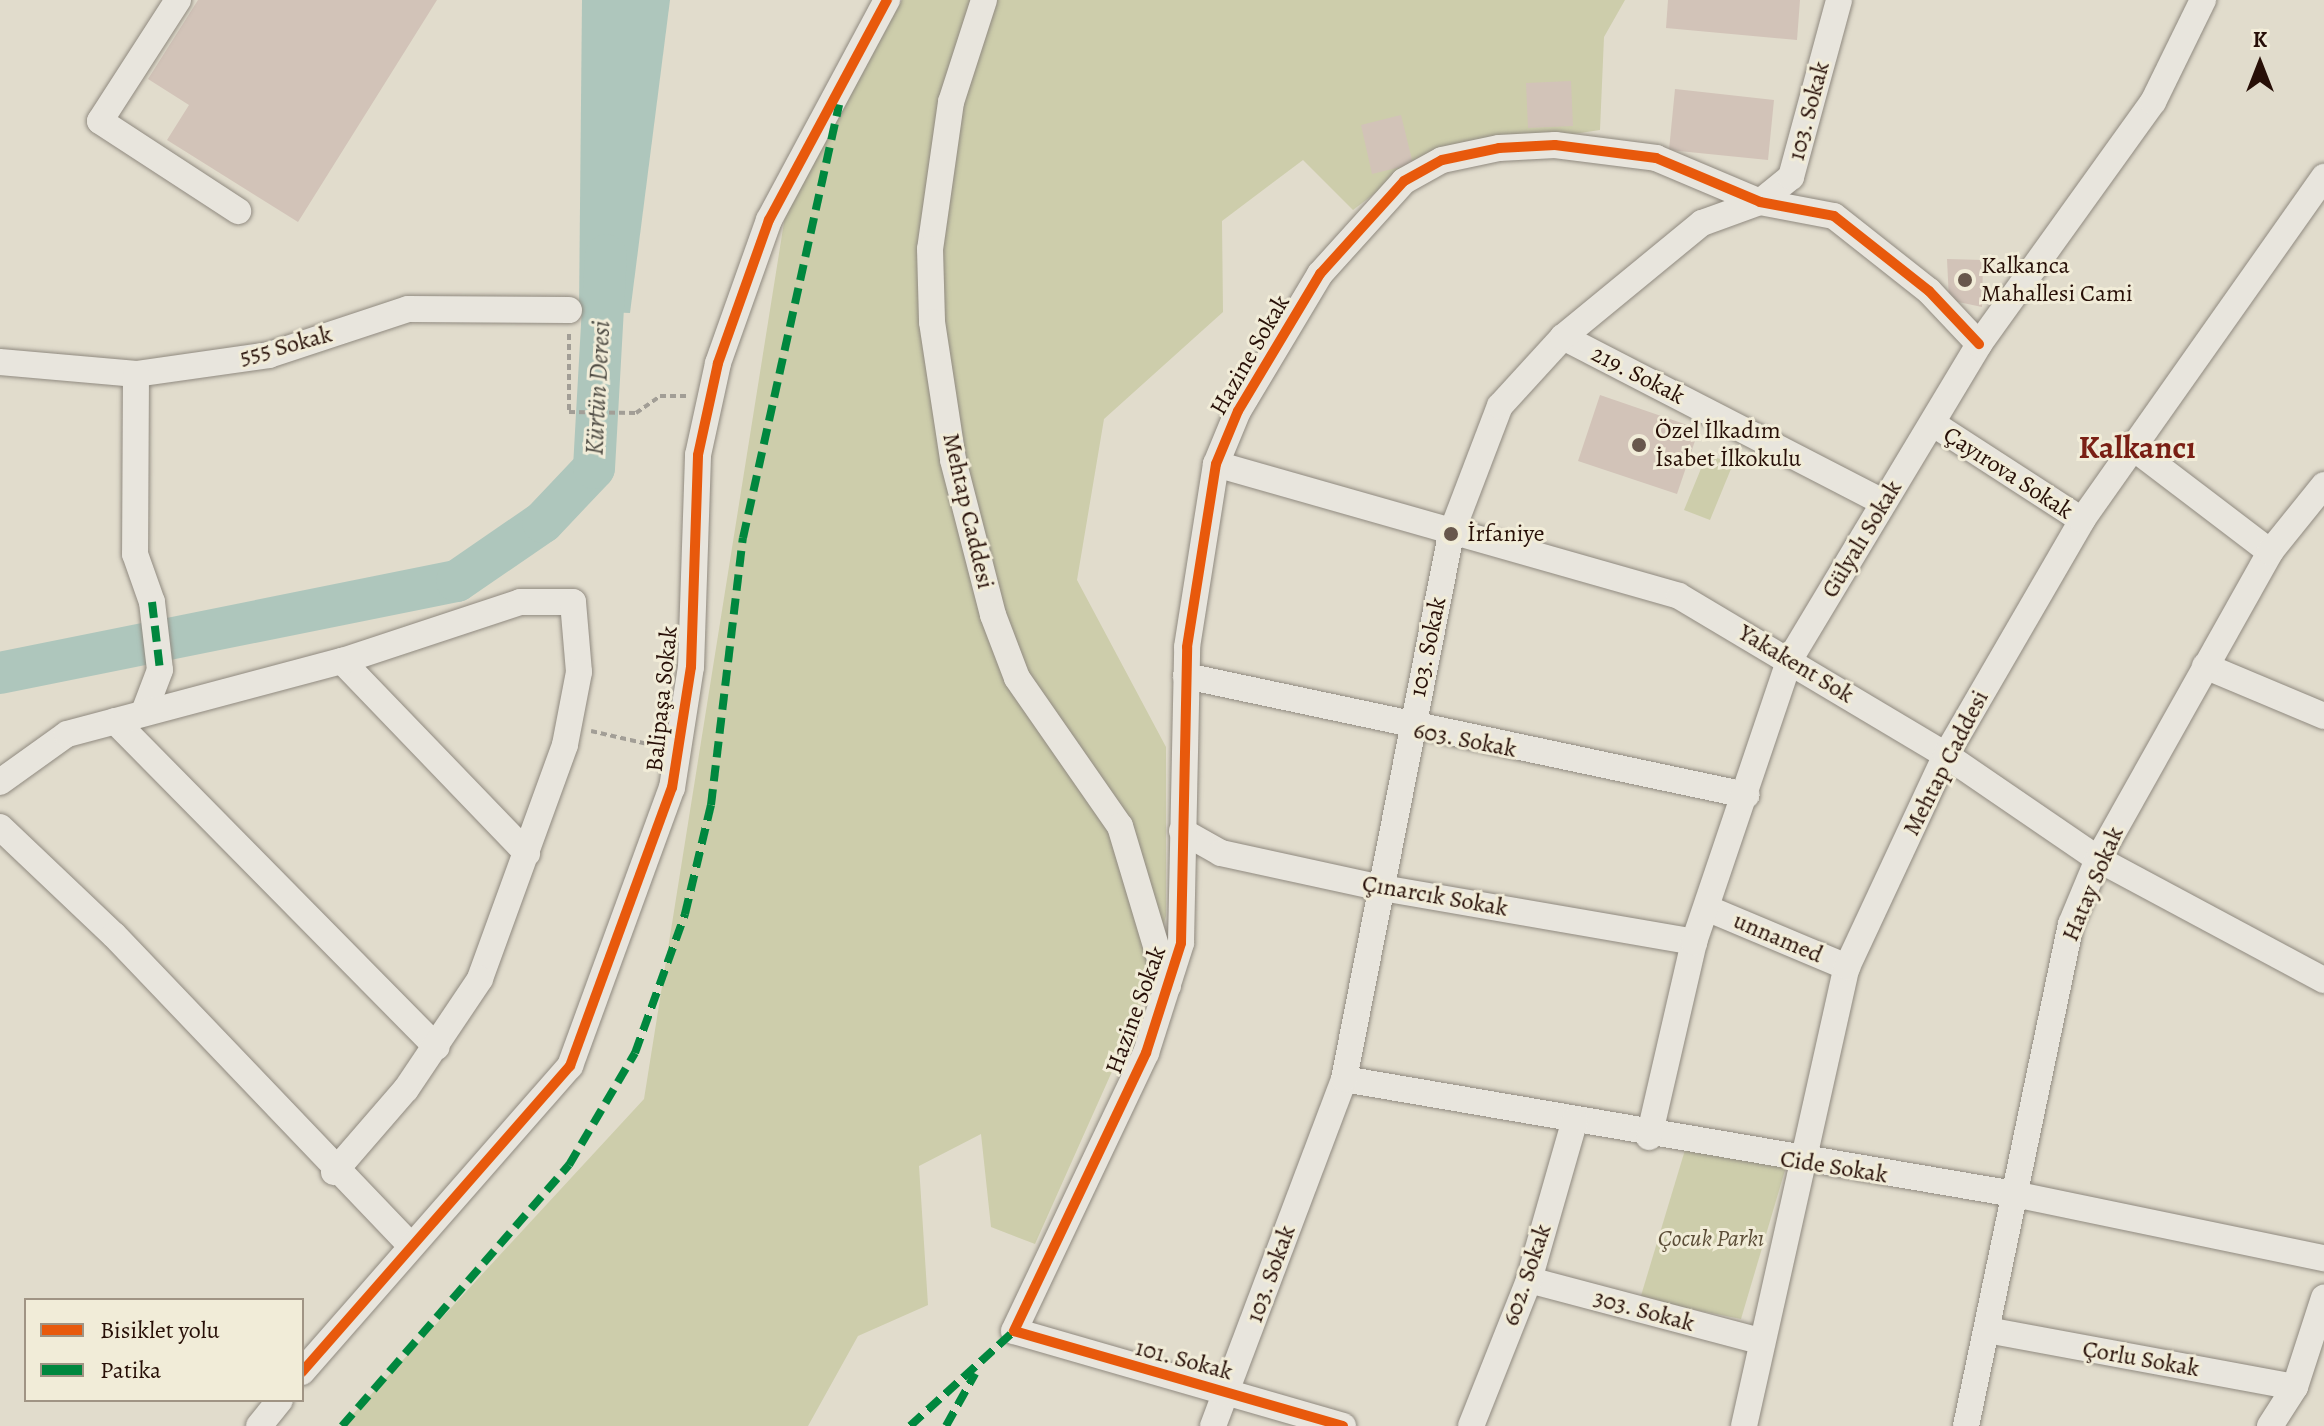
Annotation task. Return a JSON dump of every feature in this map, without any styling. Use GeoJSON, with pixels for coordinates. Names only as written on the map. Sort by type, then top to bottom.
{"type":"FeatureCollection","features":[{"type":"Feature","properties":{"kind":"street"},"geometry":{"type":"LineString","coordinates":[[178,0],[100,121],[238,211]]}},
{"type":"Feature","properties":{"kind":"street","name":"Balipaşa Sokak"},"geometry":{"type":"LineString","coordinates":[[304,1370],[409,1244],[570,1066],[672,788],[691,667],[698,455],[718,363],[769,220],[887,0]]}},
{"type":"Feature","properties":{"kind":"street","name":"Mehtap Caddesi"},"geometry":{"type":"LineString","coordinates":[[984,0],[951,102],[930,249],[932,322],[953,460],[993,615],[1017,678],[1120,826],[1168,986]]}},
{"type":"Feature","properties":{"kind":"street","name":"103. Sokak"},"geometry":{"type":"LineString","coordinates":[[1213,1426],[1344,1079],[1451,534],[1500,406],[1563,337],[1702,223],[1760,202],[1791,177],[1839,0]]}},
{"type":"Feature","properties":{"kind":"street","name":"Gülyalı Sokak"},"geometry":{"type":"LineString","coordinates":[[1649,1137],[1694,942],[1709,909],[1790,659],[1883,502],[1935,425],[1979,344],[2153,102],[2203,0]]}},
{"type":"Feature","properties":{"kind":"street","name":"Hazine Sokak"},"geometry":{"type":"LineString","coordinates":[[1014,1331],[1146,1053],[1168,986],[1185,901],[1182,831],[1186,676],[1216,464],[1238,411],[1320,274],[1404,181],[1442,160],[1555,145],[1656,158],[1760,202],[1834,216],[1929,291],[1979,344]]}},
{"type":"Feature","properties":{"kind":"street","name":"Mehtap Caddesi"},"geometry":{"type":"LineString","coordinates":[[1744,1426],[1798,1162],[1847,967],[1946,755],[2082,520],[2131,446],[2324,177]]}},
{"type":"Feature","properties":{"kind":"street","name":"555 Sokak"},"geometry":{"type":"LineString","coordinates":[[0,362],[136,374],[269,355],[408,309],[569,310]]}},
{"type":"Feature","properties":{"kind":"street","name":"219. Sokak"},"geometry":{"type":"LineString","coordinates":[[1563,337],[1883,502]]}},
{"type":"Feature","properties":{"kind":"street"},"geometry":{"type":"LineString","coordinates":[[136,374],[135,554],[152,602],[160,670],[144,712]]}},
{"type":"Feature","properties":{"kind":"street","name":"Çayırova Sokak"},"geometry":{"type":"LineString","coordinates":[[1935,425],[2082,520]]}},
{"type":"Feature","properties":{"kind":"street"},"geometry":{"type":"LineString","coordinates":[[2131,446],[2270,552]]}},
{"type":"Feature","properties":{"kind":"street","name":"Yakakent Sok"},"geometry":{"type":"LineString","coordinates":[[1216,464],[1451,534],[1679,596],[1790,659],[1946,755],[2098,859],[2324,980]]}},
{"type":"Feature","properties":{"kind":"street","name":"Hatay Sokak"},"geometry":{"type":"LineString","coordinates":[[1966,1426],[2071,924],[2098,859],[2270,552],[2324,485]]}},
{"type":"Feature","properties":{"kind":"street"},"geometry":{"type":"LineString","coordinates":[[0,782],[67,734],[342,661],[520,602],[563,599],[573,602],[578,619],[579,672],[569,726],[527,853],[480,979],[437,1047],[334,1172]]}},
{"type":"Feature","properties":{"kind":"street"},"geometry":{"type":"LineString","coordinates":[[342,661],[527,853]]}},
{"type":"Feature","properties":{"kind":"street"},"geometry":{"type":"LineString","coordinates":[[2205,666],[2324,716]]}},
{"type":"Feature","properties":{"kind":"street","name":"603. Sokak"},"geometry":{"type":"LineString","coordinates":[[1186,676],[1411,729],[1746,795]]}},
{"type":"Feature","properties":{"kind":"street"},"geometry":{"type":"LineString","coordinates":[[115,721],[437,1047]]}},
{"type":"Feature","properties":{"kind":"street"},"geometry":{"type":"LineString","coordinates":[[0,827],[114,935],[334,1172],[409,1244]]}},
{"type":"Feature","properties":{"kind":"street","name":"Çınarcık Sokak"},"geometry":{"type":"LineString","coordinates":[[1182,831],[1221,853],[1382,888],[1694,942]]}},
{"type":"Feature","properties":{"kind":"street","name":"unnamed"},"geometry":{"type":"LineString","coordinates":[[1709,909],[1847,967]]}},
{"type":"Feature","properties":{"kind":"street","name":"Cide Sokak"},"geometry":{"type":"LineString","coordinates":[[1344,1079],[1575,1120],[1649,1137],[2014,1194],[2324,1258]]}},
{"type":"Feature","properties":{"kind":"street","name":"602. Sokak"},"geometry":{"type":"LineString","coordinates":[[1471,1426],[1529,1280],[1575,1120]]}},
{"type":"Feature","properties":{"kind":"street","name":"303. Sokak"},"geometry":{"type":"LineString","coordinates":[[1529,1280],[1760,1341]]}},
{"type":"Feature","properties":{"kind":"street"},"geometry":{"type":"LineString","coordinates":[[2270,1426],[2295,1387],[2324,1298]]}},
{"type":"Feature","properties":{"kind":"street","name":"Çorlu Sokak"},"geometry":{"type":"LineString","coordinates":[[1987,1330],[2295,1387]]}},
{"type":"Feature","properties":{"kind":"street","name":"101. Sokak"},"geometry":{"type":"LineString","coordinates":[[1014,1331],[1343,1426]]}},
{"type":"Feature","properties":{"kind":"street"},"geometry":{"type":"LineString","coordinates":[[259,1426],[278,1402]]}},
{"type":"Feature","properties":{"kind":"path"},"geometry":{"type":"LineString","coordinates":[[569,310],[569,412],[636,413],[660,396],[679,395]]}},
{"type":"Feature","properties":{"kind":"path"},"geometry":{"type":"LineString","coordinates":[[569,726],[679,751]]}},
{"type":"Feature","properties":{"kind":"green space"},"geometry":{"type":"Polygon","coordinates":[[[902,0],[1625,0],[1604,37],[1600,130],[1422,157],[1353,210],[1303,160],[1222,221],[1223,312],[1104,419],[1077,580],[1166,747],[1166,916],[1139,1011],[1035,1244],[991,1227],[981,1134],[919,1166],[928,1305],[858,1336],[808,1426],[342,1426],[644,1099],[785,216],[902,0]]]}},
{"type":"Feature","properties":{"kind":"green space"},"geometry":{"type":"Polygon","coordinates":[[[1707,454],[1733,464],[1710,520],[1684,510],[1707,454]]]}},
{"type":"Feature","properties":{"kind":"green space","name":"Çocuk Parkı"},"geometry":{"type":"Polygon","coordinates":[[[1685,1150],[1786,1167],[1741,1319],[1640,1299],[1685,1150]]]}},
{"type":"Feature","properties":{"kind":"shaded area"},"geometry":{"type":"Polygon","coordinates":[[[582,0],[670,0],[630,313],[579,311],[582,0]]]}},
{"type":"Feature","properties":{"kind":"building"},"geometry":{"type":"Polygon","coordinates":[[[198,0],[437,0],[298,222],[167,140],[189,105],[148,79],[198,0]]]}},
{"type":"Feature","properties":{"kind":"building"},"geometry":{"type":"Polygon","coordinates":[[[1668,0],[1800,0],[1797,40],[1666,28],[1668,0]]]}},
{"type":"Feature","properties":{"kind":"building"},"geometry":{"type":"Polygon","coordinates":[[[1571,81],[1573,126],[1528,128],[1526,83],[1571,81]]]}},
{"type":"Feature","properties":{"kind":"building"},"geometry":{"type":"Polygon","coordinates":[[[1675,89],[1774,100],[1768,160],[1669,150],[1675,89]]]}},
{"type":"Feature","properties":{"kind":"building"},"geometry":{"type":"Polygon","coordinates":[[[1401,115],[1413,164],[1372,174],[1361,125],[1401,115]]]}},
{"type":"Feature","properties":{"kind":"building","name":"Kalkanca Mahallesi Cami"},"geometry":{"type":"Polygon","coordinates":[[[1947,259],[1983,260],[1982,307],[1949,300],[1947,259]]]}},
{"type":"Feature","properties":{"kind":"building","name":"Özel İlkadım İsabet İlkokulu"},"geometry":{"type":"Polygon","coordinates":[[[1600,395],[1699,429],[1677,494],[1578,461],[1600,395]]]}},
{"type":"Feature","properties":{"kind":"waterway","name":"Kürtün Deresi"},"geometry":{"type":"LineString","coordinates":[[0,673],[457,581],[543,522],[594,468],[606,255]]}},
{"type":"Feature","properties":{"kind":"marked path"},"geometry":{"type":"LineString","coordinates":[[342,1426],[569,1165],[635,1053],[685,914],[711,805],[743,538],[839,105]]}},
{"type":"Feature","properties":{"kind":"marked path"},"geometry":{"type":"LineString","coordinates":[[152,602],[160,670]]}},
{"type":"Feature","properties":{"kind":"marked path"},"geometry":{"type":"LineString","coordinates":[[910,1426],[1014,1331]]}},
{"type":"Feature","properties":{"kind":"marked path"},"geometry":{"type":"LineString","coordinates":[[946,1426],[975,1374]]}},
{"type":"Feature","properties":{"kind":"cycle path"},"geometry":{"type":"LineString","coordinates":[[304,1370],[570,1066],[672,788],[691,667],[698,455],[718,363],[769,220],[887,0]]}},
{"type":"Feature","properties":{"kind":"cycle path"},"geometry":{"type":"LineString","coordinates":[[1343,1426],[1014,1331],[1146,1053],[1181,943],[1187,647],[1216,464],[1238,411],[1320,274],[1404,181],[1442,160],[1499,148],[1555,145],[1656,158],[1760,202],[1834,216],[1929,291],[1979,344]]}},
{"type":"Feature","properties":{"kind":"place","name":"Kalkanca Mahallesi Cami"},"geometry":{"type":"Point","coordinates":[1965,280]}},
{"type":"Feature","properties":{"kind":"place","name":"Özel İlkadım İsabet İlkokulu"},"geometry":{"type":"Point","coordinates":[1639,445]}},
{"type":"Feature","properties":{"kind":"place","name":"İrfaniye"},"geometry":{"type":"Point","coordinates":[1451,534]}},
{"type":"Feature","properties":{"kind":"district","name":"Kalkancı"},"geometry":{"type":"Point","coordinates":[2137,447]}}]}
